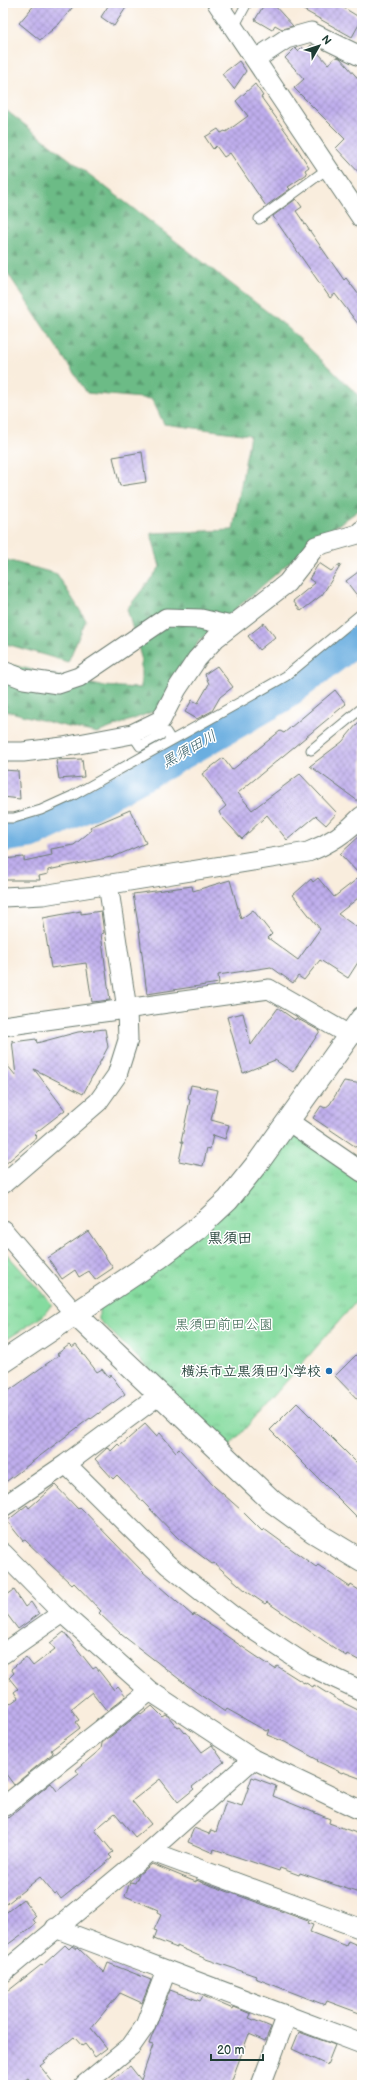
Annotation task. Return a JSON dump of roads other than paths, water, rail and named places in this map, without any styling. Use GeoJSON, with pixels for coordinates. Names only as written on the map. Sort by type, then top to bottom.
{"type":"FeatureCollection","features":[{"type":"Feature","properties":{"kind":"street"},"geometry":{"type":"LineString","coordinates":[[217,3],[362,219]]}},
{"type":"Feature","properties":{"kind":"street"},"geometry":{"type":"LineString","coordinates":[[256,59],[286,38],[311,32],[362,57]]}},
{"type":"Feature","properties":{"kind":"street"},"geometry":{"type":"LineString","coordinates":[[3,752],[23,752],[63,747],[132,734],[161,720],[177,689],[197,659],[216,638],[287,583],[316,546],[358,534],[362,530]]}},
{"type":"Feature","properties":{"kind":"street"},"geometry":{"type":"LineString","coordinates":[[3,671],[24,679],[58,684],[79,677],[166,618],[201,619],[231,626]]}},
{"type":"Feature","properties":{"kind":"street"},"geometry":{"type":"LineString","coordinates":[[3,897],[43,895],[308,852],[325,846],[343,833],[362,816]]}},
{"type":"Feature","properties":{"kind":"street"},"geometry":{"type":"LineString","coordinates":[[3,1184],[98,1102],[117,1075],[128,1040],[127,1009],[108,884]]}},
{"type":"Feature","properties":{"kind":"street"},"geometry":{"type":"LineString","coordinates":[[3,1026],[269,989],[355,1026],[288,1121],[228,1200],[203,1224],[160,1257],[3,1362]]}},
{"type":"Feature","properties":{"kind":"street"},"geometry":{"type":"LineString","coordinates":[[288,1121],[362,1172]]}},
{"type":"Feature","properties":{"kind":"street"},"geometry":{"type":"LineString","coordinates":[[3,1230],[75,1314],[159,1396],[273,1502],[314,1532],[362,1561]]}},
{"type":"Feature","properties":{"kind":"street"},"geometry":{"type":"LineString","coordinates":[[3,1507],[66,1464],[159,1396]]}},
{"type":"Feature","properties":{"kind":"street"},"geometry":{"type":"LineString","coordinates":[[66,1464],[168,1565],[234,1618],[305,1664],[362,1691]]}},
{"type":"Feature","properties":{"kind":"street"},"geometry":{"type":"LineString","coordinates":[[3,1553],[62,1613],[150,1691],[253,1759],[362,1811]]}},
{"type":"Feature","properties":{"kind":"street"},"geometry":{"type":"LineString","coordinates":[[3,1654],[62,1613]]}},
{"type":"Feature","properties":{"kind":"street"},"geometry":{"type":"LineString","coordinates":[[3,1807],[150,1691]]}},
{"type":"Feature","properties":{"kind":"street"},"geometry":{"type":"LineString","coordinates":[[3,1973],[150,1851],[253,1759]]}},
{"type":"Feature","properties":{"kind":"street"},"geometry":{"type":"LineString","coordinates":[[150,1851],[362,1929]]}},
{"type":"Feature","properties":{"kind":"street"},"geometry":{"type":"LineString","coordinates":[[56,1928],[166,1971],[362,2044]]}},
{"type":"Feature","properties":{"kind":"street"},"geometry":{"type":"LineString","coordinates":[[84,2085],[131,2046],[145,2026],[166,1971]]}},
{"type":"Feature","properties":{"kind":"street"},"geometry":{"type":"LineString","coordinates":[[261,2085],[287,2015]]}},
{"type":"Feature","properties":{"kind":"lane"},"geometry":{"type":"LineString","coordinates":[[234,27],[247,3]]}},
{"type":"Feature","properties":{"kind":"lane"},"geometry":{"type":"LineString","coordinates":[[259,219],[327,169]]}},
{"type":"Feature","properties":{"kind":"lane"},"geometry":{"type":"LineString","coordinates":[[3,818],[14,818],[41,810],[72,796],[286,676],[362,613]]}},
{"type":"Feature","properties":{"kind":"lane"},"geometry":{"type":"LineString","coordinates":[[311,750],[362,708]]}},
{"type":"Feature","properties":{"kind":"lane"},"geometry":{"type":"LineString","coordinates":[[132,734],[140,746],[166,732],[171,740]]}},
{"type":"Feature","properties":{"kind":"waterway","name":"黒須田川"},"geometry":{"type":"LineString","coordinates":[[3,837],[31,833],[90,805],[186,752],[282,697],[362,636]]}},
{"type":"Feature","properties":{"kind":"place","name":"横浜市立黒須田小学校"},"geometry":{"type":"Point","coordinates":[329,1371]}},
{"type":"Feature","properties":{"kind":"district","name":"黒須田"},"geometry":{"type":"Point","coordinates":[230,1238]}},
{"type":"Feature","properties":{"kind":"park label","name":"黒須田前田公園"},"geometry":{"type":"Point","coordinates":[224,1324]}}]}
